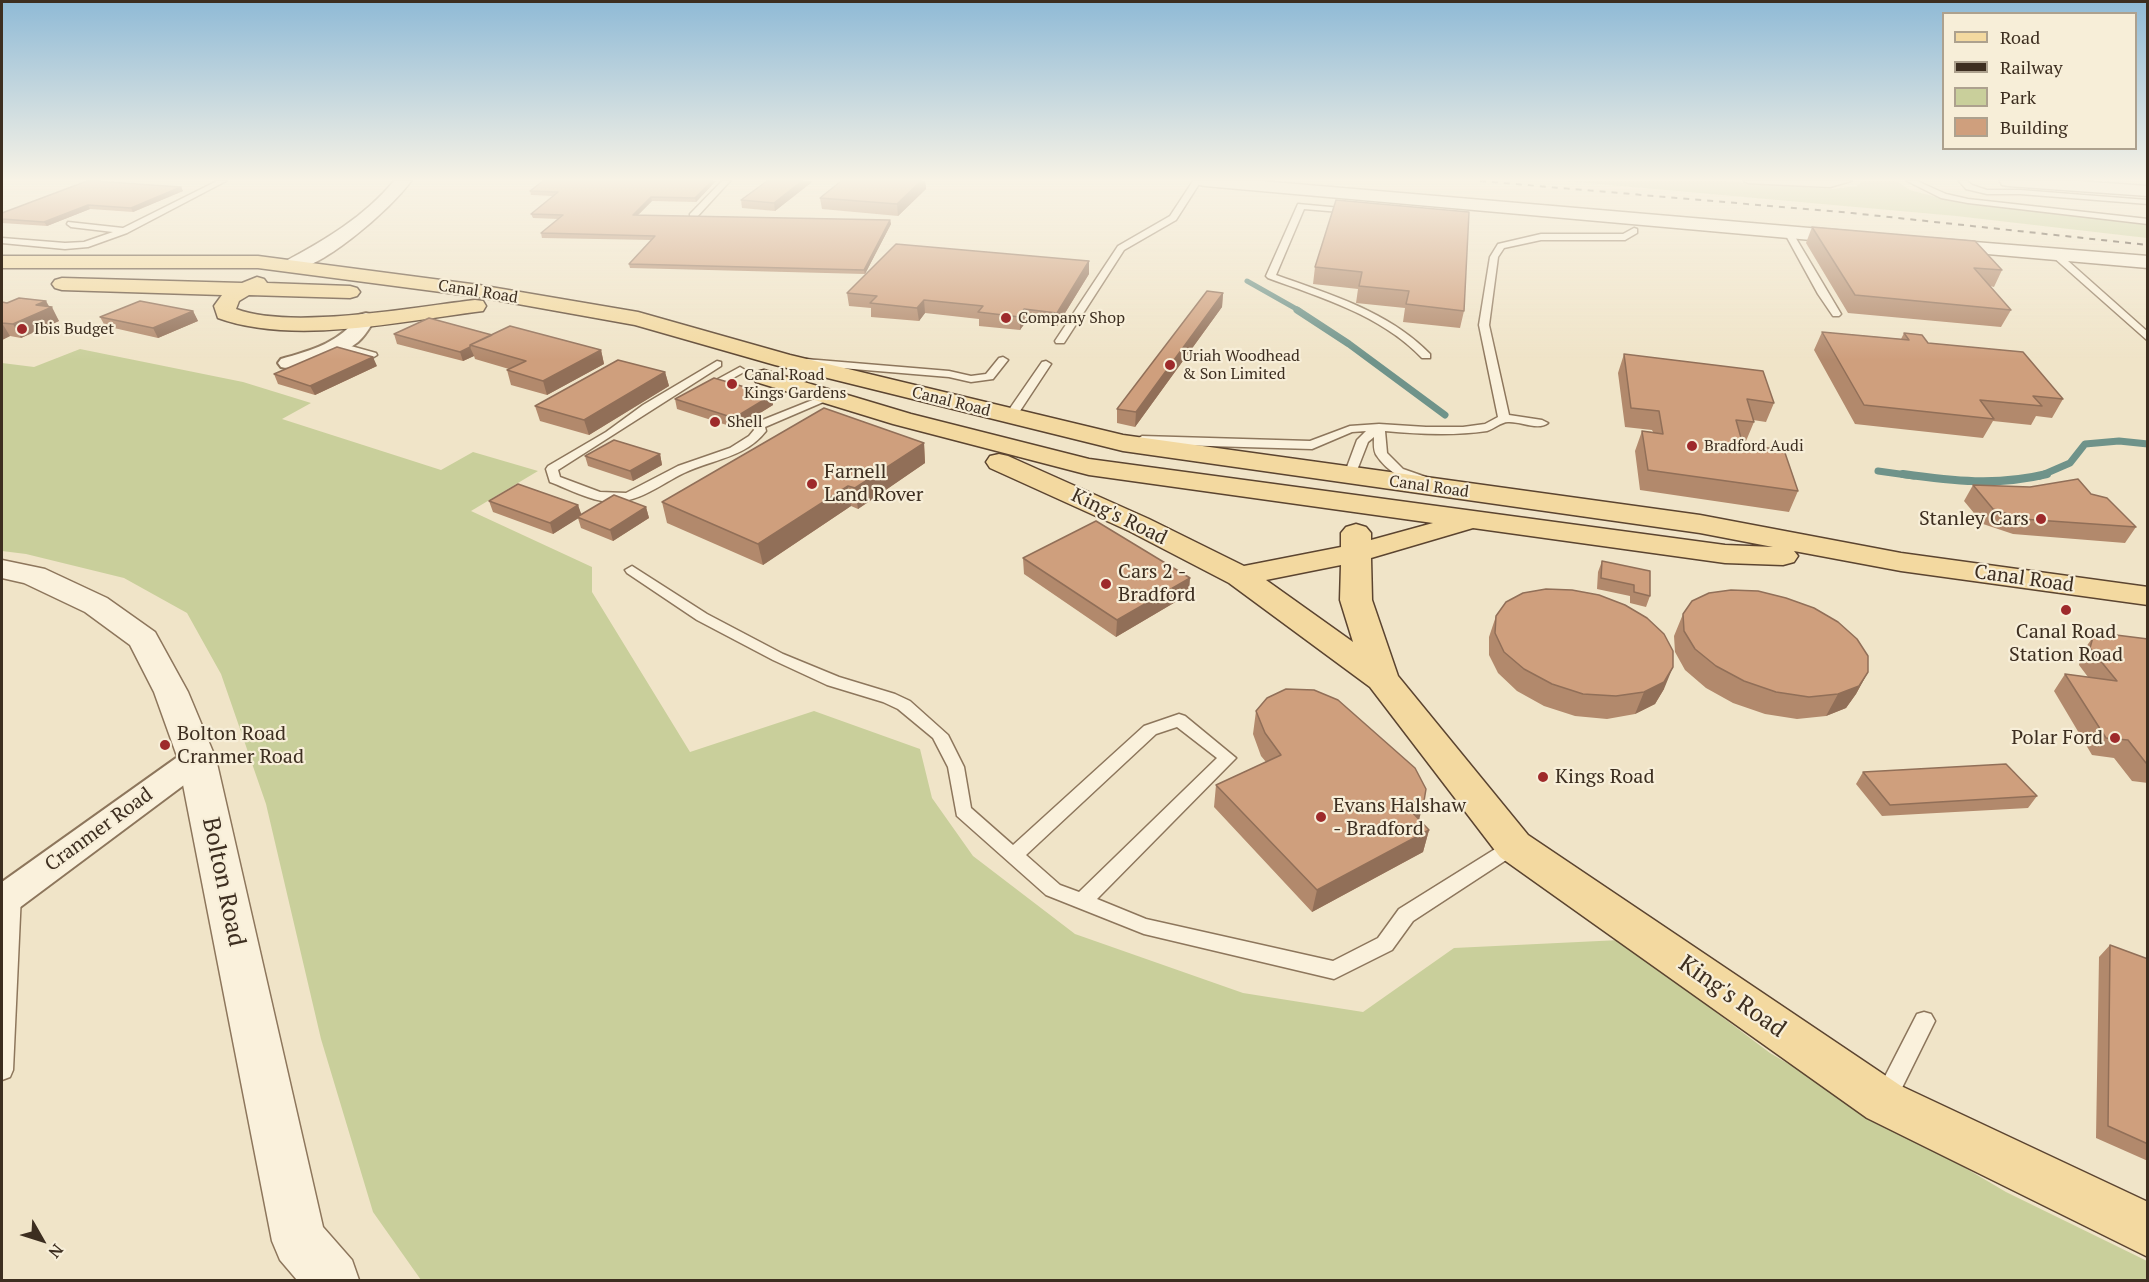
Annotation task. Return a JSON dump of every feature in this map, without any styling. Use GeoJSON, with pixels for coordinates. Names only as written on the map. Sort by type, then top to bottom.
{"type":"FeatureCollection","features":[{"type":"Feature","properties":{"kind":"main road","name":"Canal Road"},"geometry":{"type":"LineString","coordinates":[[2,262],[215,261],[291,266],[479,291],[638,319],[783,360],[1123,443],[1700,524],[1901,562],[2148,596]]}},
{"type":"Feature","properties":{"kind":"main road"},"geometry":{"type":"LineString","coordinates":[[291,266],[231,297],[225,306],[226,313],[241,319],[298,323],[366,319],[475,306]]}},
{"type":"Feature","properties":{"kind":"main road"},"geometry":{"type":"LineString","coordinates":[[2,274],[191,273],[256,284]]}},
{"type":"Feature","properties":{"kind":"main road","name":"Canal Road"},"geometry":{"type":"LineString","coordinates":[[37,283],[256,284],[372,292],[475,306],[619,336],[902,419],[1034,455],[1089,467],[1725,554],[1901,562]]}},
{"type":"Feature","properties":{"kind":"main road","name":"King's Road"},"geometry":{"type":"LineString","coordinates":[[902,419],[1139,525],[1240,576],[1382,680],[1514,846],[1884,1102],[2148,1230]]}},
{"type":"Feature","properties":{"kind":"main road"},"geometry":{"type":"LineString","coordinates":[[1139,525],[1119,496],[1131,473],[1150,447]]}},
{"type":"Feature","properties":{"kind":"main road","name":"King's Road"},"geometry":{"type":"LineString","coordinates":[[1350,475],[1357,505],[1356,600],[1382,680]]}},
{"type":"Feature","properties":{"kind":"main road"},"geometry":{"type":"LineString","coordinates":[[1240,576],[1356,554],[1478,520]]}},
{"type":"Feature","properties":{"kind":"street"},"geometry":{"type":"LineString","coordinates":[[291,266],[332,241]]}},
{"type":"Feature","properties":{"kind":"street"},"geometry":{"type":"LineString","coordinates":[[1916,243],[2148,262]]}},
{"type":"Feature","properties":{"kind":"street"},"geometry":{"type":"LineString","coordinates":[[288,363],[340,346],[360,332],[366,319]]}},
{"type":"Feature","properties":{"kind":"street","name":"Bolton Road"},"geometry":{"type":"LineString","coordinates":[[2,569],[34,576],[96,605],[143,639],[171,692],[197,759],[299,1241],[332,1281]]}},
{"type":"Feature","properties":{"kind":"street","name":"Cranmer Road"},"geometry":{"type":"LineString","coordinates":[[6,898],[197,759]]}},
{"type":"Feature","properties":{"kind":"lane"},"geometry":{"type":"LineString","coordinates":[[2,241],[65,246],[85,245],[101,241]]}},
{"type":"Feature","properties":{"kind":"lane"},"geometry":{"type":"LineString","coordinates":[[1060,341],[1121,248],[1133,241]]}},
{"type":"Feature","properties":{"kind":"lane"},"geometry":{"type":"LineString","coordinates":[[1286,241],[1271,276],[1340,302],[1398,330],[1419,347],[1426,356]]}},
{"type":"Feature","properties":{"kind":"lane"},"geometry":{"type":"LineString","coordinates":[[1504,418],[1484,326],[1494,257],[1501,246],[1524,241]]}},
{"type":"Feature","properties":{"kind":"lane"},"geometry":{"type":"LineString","coordinates":[[1794,241],[1821,295],[1836,314]]}},
{"type":"Feature","properties":{"kind":"lane"},"geometry":{"type":"LineString","coordinates":[[2056,255],[2148,338]]}},
{"type":"Feature","properties":{"kind":"lane"},"geometry":{"type":"LineString","coordinates":[[340,346],[372,355]]}},
{"type":"Feature","properties":{"kind":"lane"},"geometry":{"type":"LineString","coordinates":[[783,360],[949,374],[970,379],[989,377],[1003,360]]}},
{"type":"Feature","properties":{"kind":"lane"},"geometry":{"type":"LineString","coordinates":[[717,364],[647,407],[610,434],[561,462],[552,469],[554,479],[602,496],[612,498],[631,496],[682,470],[731,452],[755,437],[760,431],[759,425],[829,397]]}},
{"type":"Feature","properties":{"kind":"lane"},"geometry":{"type":"LineString","coordinates":[[1011,417],[1046,364]]}},
{"type":"Feature","properties":{"kind":"lane"},"geometry":{"type":"LineString","coordinates":[[692,397],[740,370]]}},
{"type":"Feature","properties":{"kind":"lane"},"geometry":{"type":"LineString","coordinates":[[1123,443],[1136,440],[1312,445],[1350,429],[1379,426],[1426,431],[1488,427],[1504,418],[1542,423]]}},
{"type":"Feature","properties":{"kind":"lane"},"geometry":{"type":"LineString","coordinates":[[1350,475],[1363,440],[1379,426]]}},
{"type":"Feature","properties":{"kind":"lane"},"geometry":{"type":"LineString","coordinates":[[1379,426],[1381,454],[1399,472],[1451,490]]}},
{"type":"Feature","properties":{"kind":"lane"},"geometry":{"type":"LineString","coordinates":[[632,570],[702,617],[778,657],[833,681],[889,698],[904,705],[940,735],[956,767],[963,811],[1053,890],[1144,926],[1334,970],[1385,944],[1406,915],[1514,846]]}},
{"type":"Feature","properties":{"kind":"lane"},"geometry":{"type":"LineString","coordinates":[[1013,856],[1150,730],[1179,720],[1228,758],[1082,902]]}},
{"type":"Feature","properties":{"kind":"lane"},"geometry":{"type":"LineString","coordinates":[[2,1070],[6,898]]}},
{"type":"Feature","properties":{"kind":"lane"},"geometry":{"type":"LineString","coordinates":[[1884,1102],[1924,1021]]}},
{"type":"Feature","properties":{"kind":"green space"},"geometry":{"type":"Polygon","coordinates":[[[80,349],[243,382],[311,403],[282,419],[441,470],[473,452],[538,471],[471,511],[592,567],[592,592],[690,752],[814,711],[920,749],[932,798],[973,856],[1075,934],[1243,993],[1363,1012],[1454,948],[1620,940],[1770,1053],[2006,1192],[2147,1261],[2147,1280],[421,1280],[373,1212],[321,1039],[266,804],[221,674],[187,613],[124,578],[26,554],[2,551],[2,363],[34,367],[80,349]]]}},
{"type":"Feature","properties":{"kind":"building"},"geometry":{"type":"Polygon","coordinates":[[[651,241],[879,241],[864,270],[629,264],[651,241]]]}},
{"type":"Feature","properties":{"kind":"building"},"geometry":{"type":"Polygon","coordinates":[[[1323,241],[1468,241],[1464,311],[1406,304],[1409,291],[1359,286],[1362,272],[1315,267],[1323,241]]]}},
{"type":"Feature","properties":{"kind":"building"},"geometry":{"type":"Polygon","coordinates":[[[1821,241],[1975,241],[2002,270],[1974,268],[2011,310],[1855,295],[1821,241]]]}},
{"type":"Feature","properties":{"kind":"building"},"geometry":{"type":"Polygon","coordinates":[[[896,244],[1089,261],[1057,313],[1024,309],[1020,317],[978,312],[983,306],[924,300],[917,308],[870,303],[877,296],[847,293],[896,244]]]}},
{"type":"Feature","properties":{"kind":"building"},"geometry":{"type":"Polygon","coordinates":[[[1207,291],[1223,293],[1136,412],[1117,409],[1207,291]]]}},
{"type":"Feature","properties":{"kind":"building"},"geometry":{"type":"Polygon","coordinates":[[[19,298],[46,301],[36,305],[52,307],[13,324],[2,323],[2,302],[7,303],[19,298]]]}},
{"type":"Feature","properties":{"kind":"building"},"geometry":{"type":"Polygon","coordinates":[[[140,301],[193,311],[153,328],[100,317],[140,301]]]}},
{"type":"Feature","properties":{"kind":"building"},"geometry":{"type":"Polygon","coordinates":[[[429,318],[492,335],[460,352],[394,334],[429,318]]]}},
{"type":"Feature","properties":{"kind":"building"},"geometry":{"type":"Polygon","coordinates":[[[510,326],[601,350],[543,381],[507,370],[526,361],[470,345],[510,326]]]}},
{"type":"Feature","properties":{"kind":"building"},"geometry":{"type":"Polygon","coordinates":[[[1822,332],[1909,340],[1904,333],[1922,335],[1928,343],[2023,352],[2063,399],[2033,396],[2042,406],[1980,400],[1994,419],[1864,405],[1822,332]]]}},
{"type":"Feature","properties":{"kind":"building"},"geometry":{"type":"Polygon","coordinates":[[[337,347],[373,357],[310,386],[274,374],[337,347]]]}},
{"type":"Feature","properties":{"kind":"building","name":"Bradford Audi"},"geometry":{"type":"Polygon","coordinates":[[[1624,354],[1763,371],[1774,403],[1747,399],[1754,422],[1736,420],[1743,445],[1784,450],[1798,491],[1648,470],[1642,431],[1663,434],[1659,411],[1631,408],[1624,354]]]}},
{"type":"Feature","properties":{"kind":"building"},"geometry":{"type":"Polygon","coordinates":[[[618,360],[665,372],[584,420],[535,406],[618,360]]]}},
{"type":"Feature","properties":{"kind":"building"},"geometry":{"type":"Polygon","coordinates":[[[714,378],[772,395],[734,418],[675,399],[714,378]]]}},
{"type":"Feature","properties":{"kind":"building","name":"Farnell Land Rover"},"geometry":{"type":"Polygon","coordinates":[[[824,408],[924,443],[855,488],[848,486],[758,544],[662,502],[824,408]]]}},
{"type":"Feature","properties":{"kind":"building"},"geometry":{"type":"Polygon","coordinates":[[[614,440],[660,454],[630,471],[585,456],[614,440]]]}},
{"type":"Feature","properties":{"kind":"building"},"geometry":{"type":"Polygon","coordinates":[[[2078,479],[2091,494],[2107,498],[2136,527],[2022,519],[1993,509],[1973,485],[2030,487],[2078,479]]]}},
{"type":"Feature","properties":{"kind":"building"},"geometry":{"type":"Polygon","coordinates":[[[518,484],[578,505],[550,523],[489,501],[518,484]]]}},
{"type":"Feature","properties":{"kind":"building"},"geometry":{"type":"Polygon","coordinates":[[[614,495],[646,507],[610,530],[577,517],[614,495]]]}},
{"type":"Feature","properties":{"kind":"building","name":"Cars 2 - Bradford"},"geometry":{"type":"Polygon","coordinates":[[[1096,521],[1190,578],[1117,620],[1023,558],[1096,521]]]}},
{"type":"Feature","properties":{"kind":"building"},"geometry":{"type":"Polygon","coordinates":[[[1602,561],[1650,571],[1650,596],[1634,592],[1634,585],[1601,578],[1602,561]]]}},
{"type":"Feature","properties":{"kind":"building"},"geometry":{"type":"Polygon","coordinates":[[[1546,589],[1572,590],[1599,595],[1625,605],[1647,618],[1664,634],[1673,651],[1673,667],[1664,682],[1644,692],[1616,696],[1583,694],[1552,684],[1524,669],[1504,652],[1495,633],[1496,616],[1506,602],[1523,593],[1546,589]]]}},
{"type":"Feature","properties":{"kind":"building"},"geometry":{"type":"Polygon","coordinates":[[[1731,590],[1758,591],[1786,598],[1814,608],[1838,622],[1857,639],[1868,656],[1868,672],[1859,686],[1838,694],[1809,697],[1776,692],[1744,681],[1716,666],[1695,649],[1684,631],[1683,614],[1692,601],[1709,593],[1731,590]]]}},
{"type":"Feature","properties":{"kind":"building"},"geometry":{"type":"Polygon","coordinates":[[[2108,634],[2148,639],[2148,764],[2128,740],[2106,738],[2065,674],[2117,681],[2090,648],[2093,637],[2108,634]]]}},
{"type":"Feature","properties":{"kind":"building","name":"Evans Halshaw - Bradford"},"geometry":{"type":"Polygon","coordinates":[[[1286,689],[1314,690],[1338,700],[1415,768],[1426,789],[1424,801],[1410,810],[1429,830],[1317,890],[1216,785],[1281,755],[1265,733],[1256,711],[1267,698],[1286,689]]]}},
{"type":"Feature","properties":{"kind":"building"},"geometry":{"type":"Polygon","coordinates":[[[2006,764],[2037,796],[1890,805],[1863,772],[2006,764]]]}},
{"type":"Feature","properties":{"kind":"building"},"geometry":{"type":"Polygon","coordinates":[[[2110,945],[2148,959],[2148,1144],[2108,1126],[2110,945]]]}},
{"type":"Feature","properties":{"kind":"waterway"},"geometry":{"type":"LineString","coordinates":[[1247,281],[1300,311]]}},
{"type":"Feature","properties":{"kind":"waterway"},"geometry":{"type":"LineString","coordinates":[[1297,310],[1349,344],[1445,415]]}},
{"type":"Feature","properties":{"kind":"waterway"},"geometry":{"type":"LineString","coordinates":[[2042,475],[2070,463],[2085,444],[2119,441],[2148,444]]}},
{"type":"Feature","properties":{"kind":"waterway"},"geometry":{"type":"LineString","coordinates":[[1878,471],[1914,476]]}},
{"type":"Feature","properties":{"kind":"waterway"},"geometry":{"type":"LineString","coordinates":[[1903,474],[1975,481],[2011,480],[2042,475]]}},
{"type":"Feature","properties":{"kind":"waterway"},"geometry":{"type":"LineString","coordinates":[[2042,475],[2047,474]]}},
{"type":"Feature","properties":{"kind":"railway"},"geometry":{"type":"LineString","coordinates":[[2109,241],[2148,245]]}},
{"type":"Feature","properties":{"kind":"place","name":"Company Shop"},"geometry":{"type":"Point","coordinates":[1006,318]}},
{"type":"Feature","properties":{"kind":"place","name":"Ibis Budget"},"geometry":{"type":"Point","coordinates":[22,329]}},
{"type":"Feature","properties":{"kind":"place","name":"Uriah Woodhead & Son Limited"},"geometry":{"type":"Point","coordinates":[1170,365]}},
{"type":"Feature","properties":{"kind":"place","name":"Canal Road Kings Gardens"},"geometry":{"type":"Point","coordinates":[732,384]}},
{"type":"Feature","properties":{"kind":"place","name":"Shell"},"geometry":{"type":"Point","coordinates":[715,422]}},
{"type":"Feature","properties":{"kind":"place","name":"Bradford Audi"},"geometry":{"type":"Point","coordinates":[1692,446]}},
{"type":"Feature","properties":{"kind":"place","name":"Farnell Land Rover"},"geometry":{"type":"Point","coordinates":[812,484]}},
{"type":"Feature","properties":{"kind":"place","name":"Stanley Cars"},"geometry":{"type":"Point","coordinates":[2041,519]}},
{"type":"Feature","properties":{"kind":"place","name":"Cars 2 - Bradford"},"geometry":{"type":"Point","coordinates":[1106,584]}},
{"type":"Feature","properties":{"kind":"place","name":"Canal Road Station Road"},"geometry":{"type":"Point","coordinates":[2066,610]}},
{"type":"Feature","properties":{"kind":"place","name":"Polar Ford"},"geometry":{"type":"Point","coordinates":[2115,738]}},
{"type":"Feature","properties":{"kind":"place","name":"Bolton Road Cranmer Road"},"geometry":{"type":"Point","coordinates":[165,745]}},
{"type":"Feature","properties":{"kind":"place","name":"Kings Road"},"geometry":{"type":"Point","coordinates":[1543,777]}},
{"type":"Feature","properties":{"kind":"place","name":"Evans Halshaw - Bradford"},"geometry":{"type":"Point","coordinates":[1321,817]}}]}
